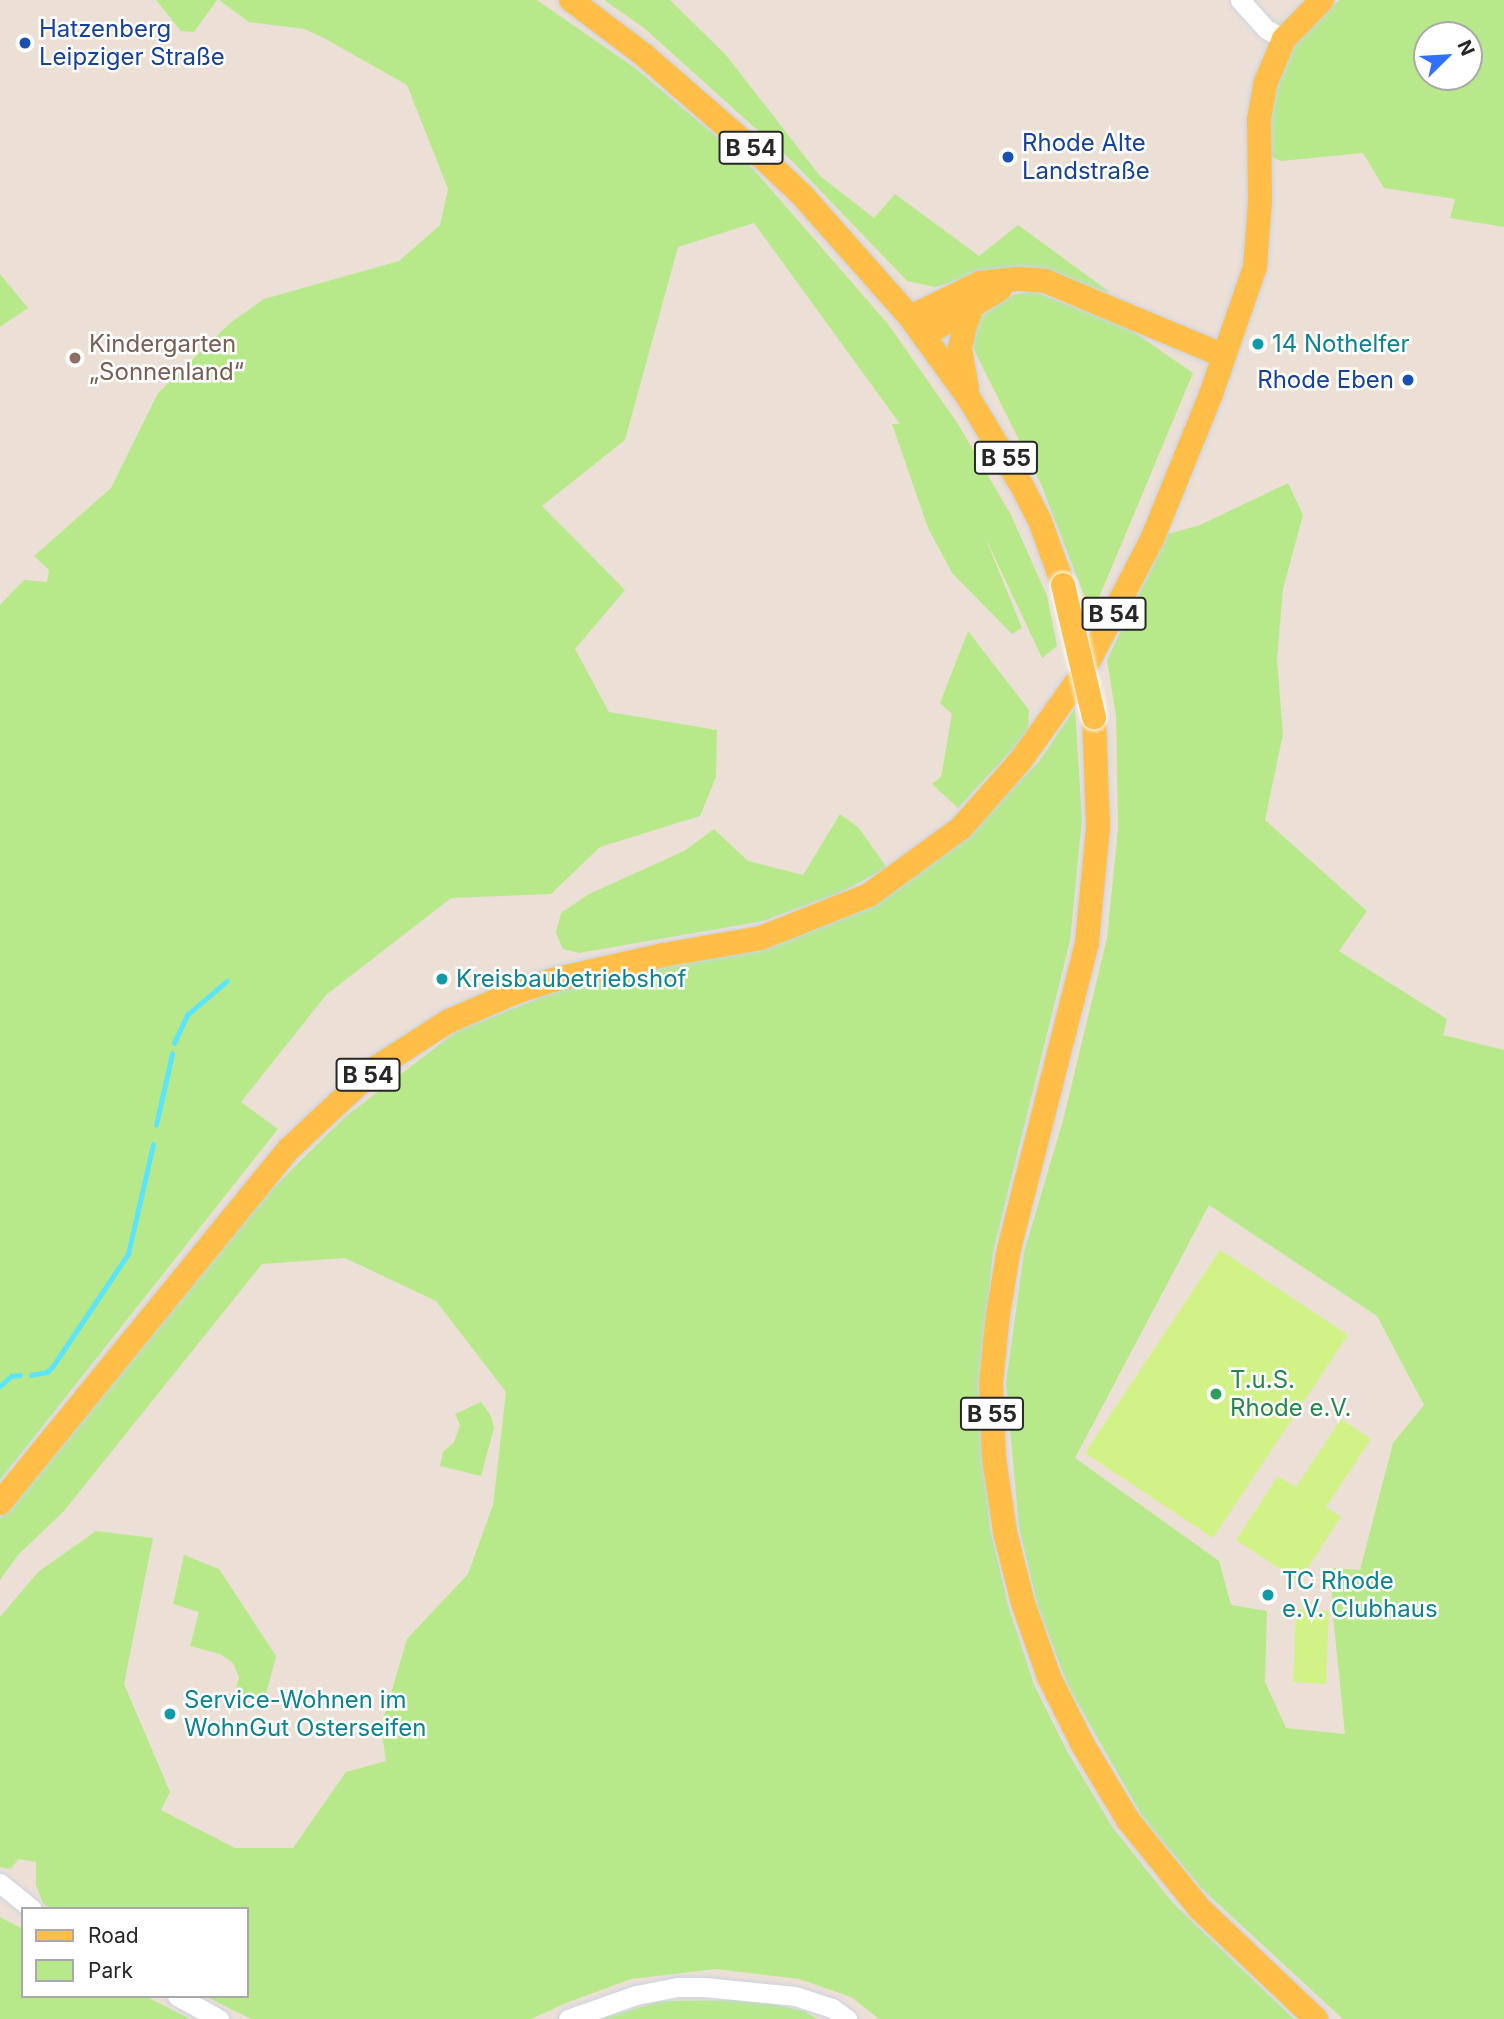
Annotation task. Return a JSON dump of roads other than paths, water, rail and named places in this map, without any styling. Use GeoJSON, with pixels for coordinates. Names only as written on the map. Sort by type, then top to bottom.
{"type":"FeatureCollection","features":[{"type":"Feature","properties":{"kind":"main road","name":"B 54"},"geometry":{"type":"LineString","coordinates":[[572,0],[644,55],[765,160],[802,195],[918,326]]}},
{"type":"Feature","properties":{"kind":"main road"},"geometry":{"type":"LineString","coordinates":[[918,326],[980,282],[1019,279],[1062,286],[1224,356],[1255,267],[1260,201],[1259,120],[1265,84],[1284,39],[1322,0]]}},
{"type":"Feature","properties":{"kind":"main road"},"geometry":{"type":"LineString","coordinates":[[918,326],[1019,279]]}},
{"type":"Feature","properties":{"kind":"main road"},"geometry":{"type":"LineString","coordinates":[[968,397],[960,348],[974,302]]}},
{"type":"Feature","properties":{"kind":"main road","name":"B 55"},"geometry":{"type":"LineString","coordinates":[[918,326],[968,397],[1034,509],[1063,585],[1094,717],[1098,828],[1087,943],[1009,1248],[998,1315],[991,1383],[994,1458],[1005,1532],[1023,1603],[1049,1677],[1083,1745],[1128,1820],[1200,1909],[1316,2019]]}},
{"type":"Feature","properties":{"kind":"main road","name":"B 54"},"geometry":{"type":"LineString","coordinates":[[0,1503],[290,1148],[377,1067],[398,1052],[449,1021],[516,992],[594,970],[761,938],[831,912],[869,895],[961,828],[1021,760],[1082,676],[1153,537],[1224,356]]}},
{"type":"Feature","properties":{"kind":"street"},"geometry":{"type":"LineString","coordinates":[[1240,0],[1266,29],[1284,39]]}},
{"type":"Feature","properties":{"kind":"street"},"geometry":{"type":"LineString","coordinates":[[0,1883],[30,1907]]}},
{"type":"Feature","properties":{"kind":"street"},"geometry":{"type":"LineString","coordinates":[[568,2019],[636,1995],[678,1987],[704,1987],[795,1996],[832,2008],[847,2019]]}},
{"type":"Feature","properties":{"kind":"street"},"geometry":{"type":"LineString","coordinates":[[181,1998],[219,2019]]}},
{"type":"Feature","properties":{"kind":"waterway"},"geometry":{"type":"LineString","coordinates":[[174,1043],[187,1015],[227,981]]}},
{"type":"Feature","properties":{"kind":"waterway"},"geometry":{"type":"LineString","coordinates":[[156,1125],[172,1054]]}},
{"type":"Feature","properties":{"kind":"waterway"},"geometry":{"type":"LineString","coordinates":[[31,1375],[47,1372],[53,1366],[128,1254],[153,1145]]}},
{"type":"Feature","properties":{"kind":"waterway"},"geometry":{"type":"LineString","coordinates":[[0,1386],[11,1376],[20,1375]]}},
{"type":"Feature","properties":{"kind":"place","name":"Hatzenberg Leipziger Straße"},"geometry":{"type":"Point","coordinates":[25,43]}},
{"type":"Feature","properties":{"kind":"place","name":"Rhode Alte Landstraße"},"geometry":{"type":"Point","coordinates":[1008,157]}},
{"type":"Feature","properties":{"kind":"place","name":"14 Nothelfer"},"geometry":{"type":"Point","coordinates":[1258,344]}},
{"type":"Feature","properties":{"kind":"place","name":"Kindergarten „Sonnenland“"},"geometry":{"type":"Point","coordinates":[75,358]}},
{"type":"Feature","properties":{"kind":"place","name":"Rhode Eben"},"geometry":{"type":"Point","coordinates":[1408,380]}},
{"type":"Feature","properties":{"kind":"place","name":"Kreisbaubetriebshof"},"geometry":{"type":"Point","coordinates":[442,979]}},
{"type":"Feature","properties":{"kind":"place","name":"T.u.S. Rhode e.V."},"geometry":{"type":"Point","coordinates":[1216,1394]}},
{"type":"Feature","properties":{"kind":"place","name":"TC Rhode e.V. Clubhaus"},"geometry":{"type":"Point","coordinates":[1268,1595]}},
{"type":"Feature","properties":{"kind":"place","name":"Service-Wohnen im WohnGut Osterseifen"},"geometry":{"type":"Point","coordinates":[170,1714]}}]}
